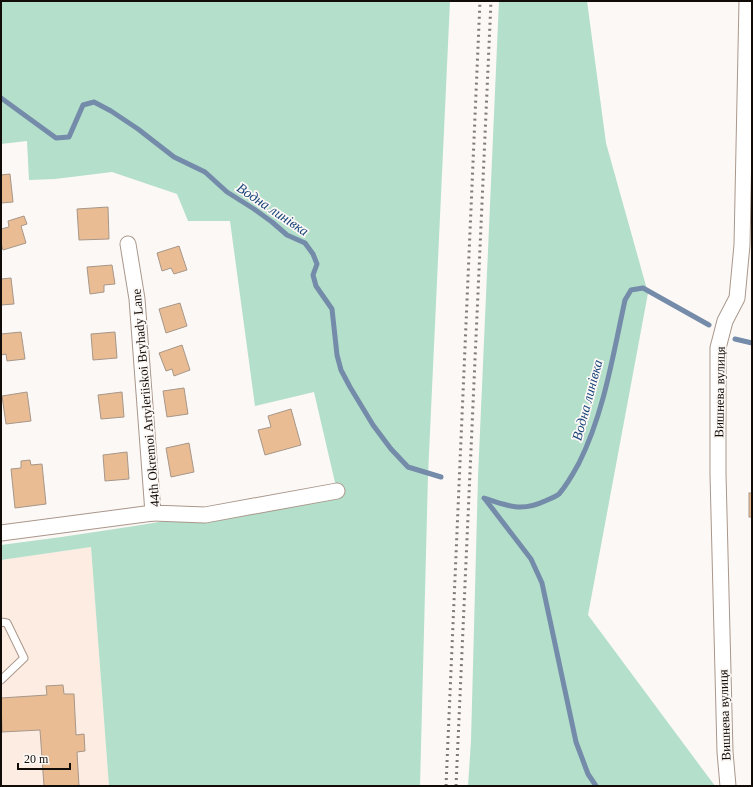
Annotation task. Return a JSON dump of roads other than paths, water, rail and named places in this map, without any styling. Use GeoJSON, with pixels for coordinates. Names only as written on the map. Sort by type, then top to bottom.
{"type":"FeatureCollection","features":[{"type":"Feature","properties":{"kind":"street","name":"Вишнева вулиця"},"geometry":{"type":"LineString","coordinates":[[728,786],[725,752],[718,498],[718,348],[725,321],[737,298],[742,245],[747,1]]}},
{"type":"Feature","properties":{"kind":"street","name":"44th Okremoi Artyleriiskoi Bryhady Lane"},"geometry":{"type":"LineString","coordinates":[[128,244],[137,299],[153,513],[205,514],[337,491]]}},
{"type":"Feature","properties":{"kind":"street"},"geometry":{"type":"LineString","coordinates":[[1,533],[153,513]]}},
{"type":"Feature","properties":{"kind":"lane"},"geometry":{"type":"LineString","coordinates":[[1,622],[7,623],[24,658],[1,680]]}},
{"type":"Feature","properties":{"kind":"waterway","name":"Водна линівка"},"geometry":{"type":"LineString","coordinates":[[1,98],[56,138],[69,137],[83,105],[94,102],[111,111],[138,129],[174,157],[205,172],[227,192],[254,209],[287,235],[305,243],[313,254],[317,264],[313,275],[316,286],[332,309],[337,355],[341,370],[350,387],[373,425],[391,449],[408,467],[441,477]]}},
{"type":"Feature","properties":{"kind":"waterway","name":"Водна линівка"},"geometry":{"type":"LineString","coordinates":[[484,498],[514,507],[522,507],[537,504],[554,497],[565,487],[579,463],[595,424],[612,363],[625,300],[631,290],[643,288],[709,325]]}},
{"type":"Feature","properties":{"kind":"waterway"},"geometry":{"type":"LineString","coordinates":[[735,339],[752,343]]}},
{"type":"Feature","properties":{"kind":"waterway","name":"Водна линівка"},"geometry":{"type":"LineString","coordinates":[[485,499],[531,559],[542,583],[576,742],[588,774],[596,786]]}},
{"type":"Feature","properties":{"kind":"railway"},"geometry":{"type":"LineString","coordinates":[[446,786],[480,1]]}},
{"type":"Feature","properties":{"kind":"railway"},"geometry":{"type":"LineString","coordinates":[[456,786],[491,1]]}}]}
